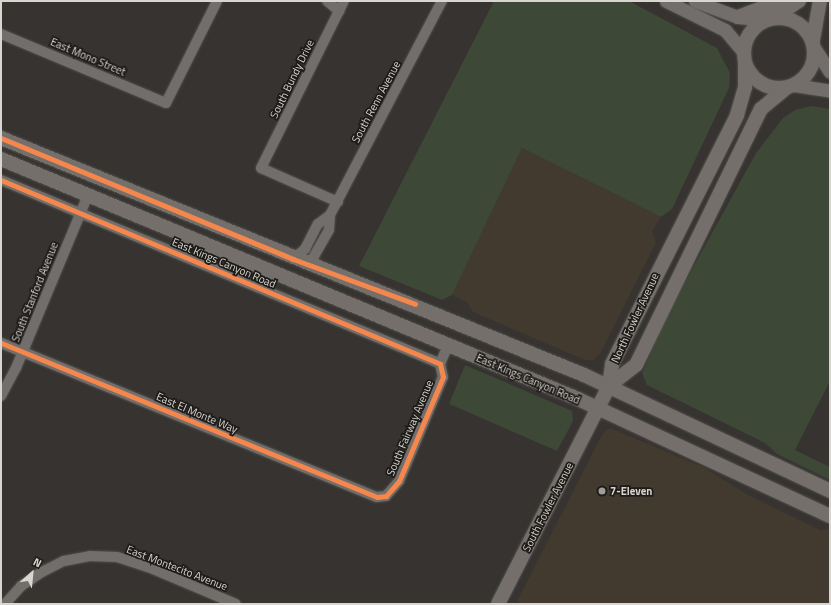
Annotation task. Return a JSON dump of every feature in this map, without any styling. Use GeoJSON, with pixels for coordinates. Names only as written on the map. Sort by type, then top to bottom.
{"type":"FeatureCollection","features":[{"type":"Feature","properties":{"kind":"main road"},"geometry":{"type":"LineString","coordinates":[[738,17],[780,1]]}},
{"type":"Feature","properties":{"kind":"main road"},"geometry":{"type":"LineString","coordinates":[[799,1],[749,33],[744,58],[750,72],[765,85],[790,87],[811,69],[820,1]]}},
{"type":"Feature","properties":{"kind":"main road"},"geometry":{"type":"LineString","coordinates":[[770,19],[794,20],[814,45]]}},
{"type":"Feature","properties":{"kind":"main road","name":"North Fowler Avenue"},"geometry":{"type":"LineString","coordinates":[[609,386],[612,364],[737,115],[746,87],[744,58]]}},
{"type":"Feature","properties":{"kind":"main road","name":"North Fowler Avenue"},"geometry":{"type":"LineString","coordinates":[[609,386],[636,365],[760,109],[790,87]]}},
{"type":"Feature","properties":{"kind":"main road"},"geometry":{"type":"LineString","coordinates":[[1,138],[293,259],[421,307],[609,386],[830,491]]}},
{"type":"Feature","properties":{"kind":"main road","name":"East Kings Canyon Road"},"geometry":{"type":"LineString","coordinates":[[1,159],[448,345],[598,409],[826,510]]}},
{"type":"Feature","properties":{"kind":"main road"},"geometry":{"type":"LineString","coordinates":[[186,236],[215,240],[284,267],[298,270],[309,265]]}},
{"type":"Feature","properties":{"kind":"main road","name":"South Fowler Avenue"},"geometry":{"type":"LineString","coordinates":[[498,604],[609,386]]}},
{"type":"Feature","properties":{"kind":"street","name":"East Mono Street"},"geometry":{"type":"LineString","coordinates":[[1,34],[166,103],[217,1]]}},
{"type":"Feature","properties":{"kind":"street"},"geometry":{"type":"LineString","coordinates":[[327,1],[339,11]]}},
{"type":"Feature","properties":{"kind":"street","name":"South Bundy Drive"},"geometry":{"type":"LineString","coordinates":[[338,202],[261,168],[344,1]]}},
{"type":"Feature","properties":{"kind":"street","name":"South Renn Avenue"},"geometry":{"type":"LineString","coordinates":[[293,259],[305,249],[318,224],[330,215],[338,202],[442,1]]}},
{"type":"Feature","properties":{"kind":"street"},"geometry":{"type":"LineString","coordinates":[[666,1],[725,30],[744,58]]}},
{"type":"Feature","properties":{"kind":"street"},"geometry":{"type":"LineString","coordinates":[[695,1],[738,17],[770,19]]}},
{"type":"Feature","properties":{"kind":"street"},"geometry":{"type":"LineString","coordinates":[[814,45],[830,72]]}},
{"type":"Feature","properties":{"kind":"street"},"geometry":{"type":"LineString","coordinates":[[790,87],[830,91]]}},
{"type":"Feature","properties":{"kind":"street","name":"East Kings Canyon Road"},"geometry":{"type":"LineString","coordinates":[[1,180],[440,364]]}},
{"type":"Feature","properties":{"kind":"street","name":"South Stanford Avenue"},"geometry":{"type":"LineString","coordinates":[[1,396],[23,352],[88,195]]}},
{"type":"Feature","properties":{"kind":"street","name":"South Renn Avenue"},"geometry":{"type":"LineString","coordinates":[[309,265],[329,230],[330,215]]}},
{"type":"Feature","properties":{"kind":"street","name":"East El Monte Way"},"geometry":{"type":"LineString","coordinates":[[1,343],[367,495],[386,496]]}},
{"type":"Feature","properties":{"kind":"street"},"geometry":{"type":"LineString","coordinates":[[440,364],[448,345]]}},
{"type":"Feature","properties":{"kind":"street","name":"South Fairway Avenue"},"geometry":{"type":"LineString","coordinates":[[386,496],[399,481],[443,377],[440,364]]}},
{"type":"Feature","properties":{"kind":"street","name":"East Montecito Avenue"},"geometry":{"type":"LineString","coordinates":[[5,604],[21,586],[42,572],[64,561],[90,556],[117,557],[148,567],[236,604]]}},
{"type":"Feature","properties":{"kind":"shaded area"},"geometry":{"type":"Polygon","coordinates":[[[522,148],[661,217],[652,231],[656,243],[600,354],[593,360],[585,360],[473,312],[467,302],[452,295],[522,148]]]}},
{"type":"Feature","properties":{"kind":"shaded area"},"geometry":{"type":"Polygon","coordinates":[[[610,428],[705,468],[746,494],[820,530],[830,529],[830,604],[522,604],[517,601],[603,433],[610,428]]]}},
{"type":"Feature","properties":{"kind":"green space"},"geometry":{"type":"Polygon","coordinates":[[[494,1],[629,1],[717,48],[730,73],[729,88],[672,209],[661,217],[522,148],[452,295],[442,300],[359,266],[494,1]]]}},
{"type":"Feature","properties":{"kind":"green space"},"geometry":{"type":"Polygon","coordinates":[[[811,106],[830,109],[830,381],[795,450],[830,467],[830,480],[777,454],[765,443],[647,385],[642,373],[668,313],[756,153],[783,118],[795,110],[811,106]]]}},
{"type":"Feature","properties":{"kind":"green space"},"geometry":{"type":"Polygon","coordinates":[[[465,365],[572,411],[573,421],[557,451],[449,404],[465,365]]]}},
{"type":"Feature","properties":{"kind":"cycle path"},"geometry":{"type":"LineString","coordinates":[[1,138],[293,259],[415,304]]}},
{"type":"Feature","properties":{"kind":"cycle path"},"geometry":{"type":"LineString","coordinates":[[1,180],[440,364],[443,377],[399,481],[386,496],[377,497],[1,343]]}},
{"type":"Feature","properties":{"kind":"place","name":"7-Eleven"},"geometry":{"type":"Point","coordinates":[602,491]}}]}
